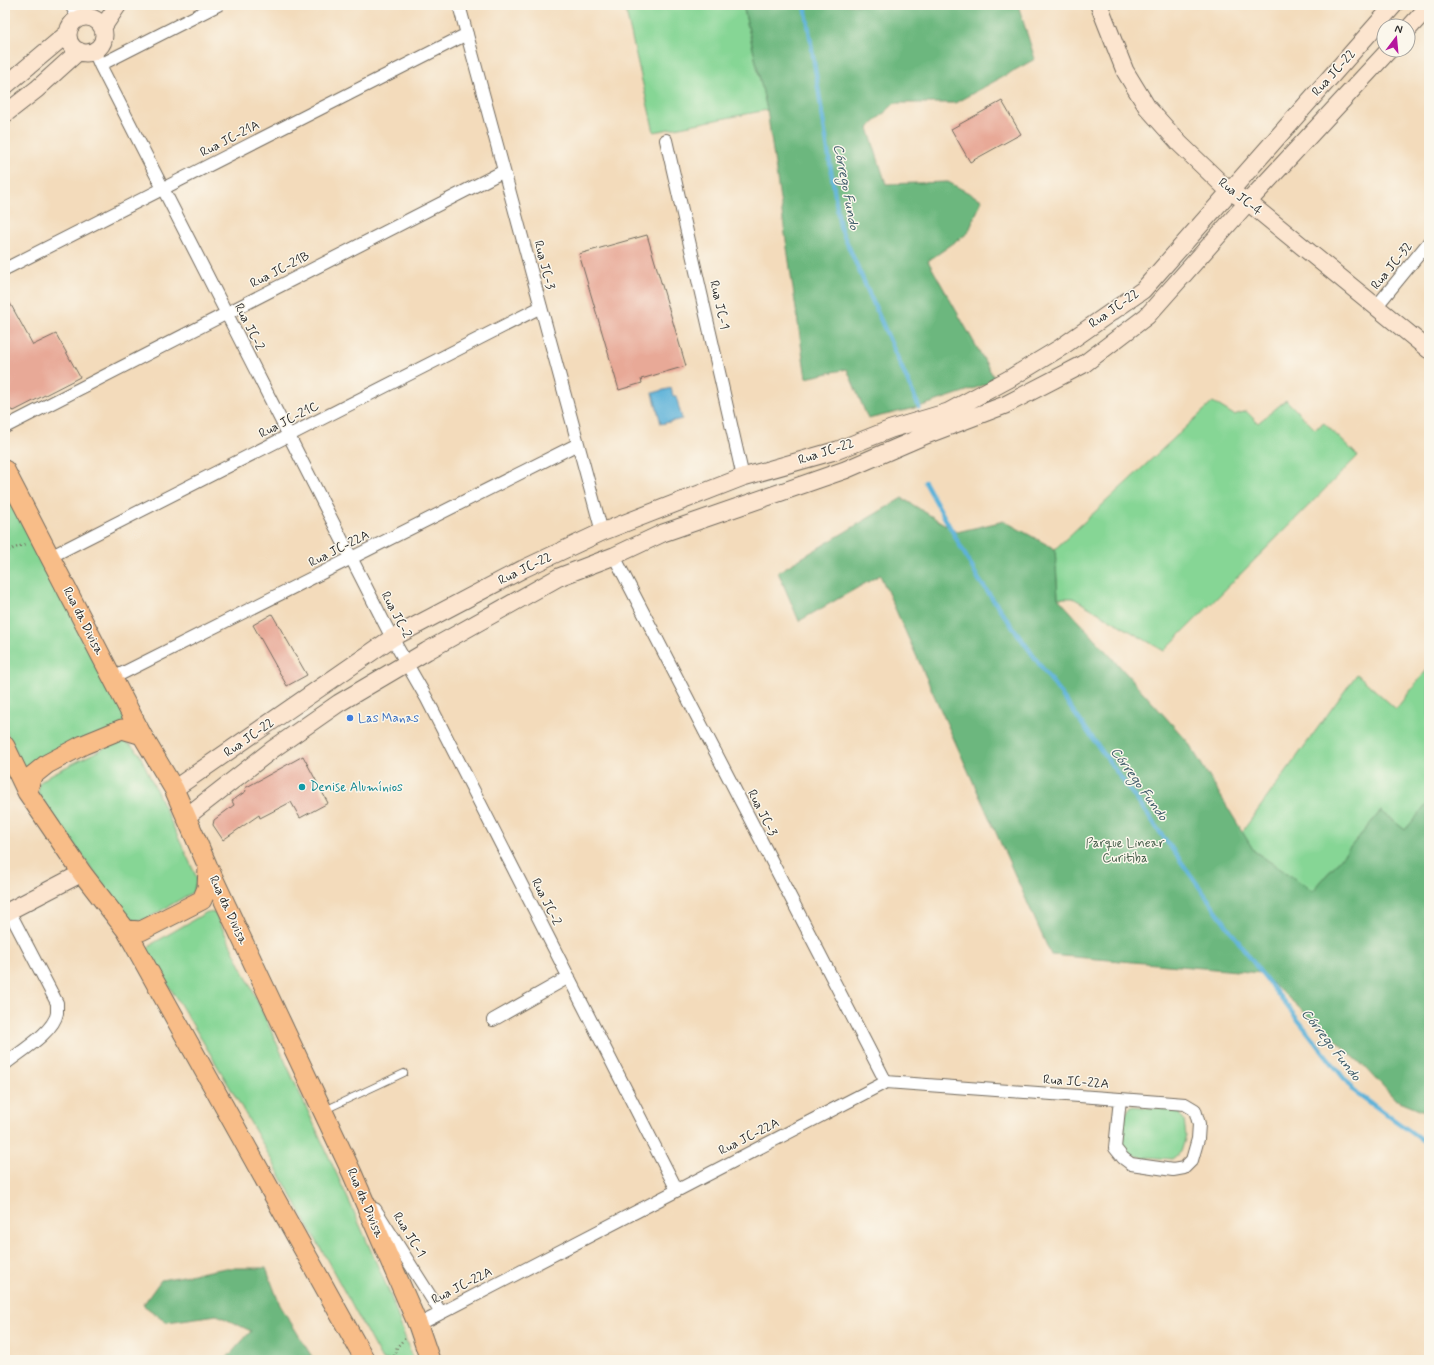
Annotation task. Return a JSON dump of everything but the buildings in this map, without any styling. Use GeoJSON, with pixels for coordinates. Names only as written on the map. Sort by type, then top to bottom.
{"type":"FeatureCollection","features":[{"type":"Feature","properties":{"kind":"main road"},"geometry":{"type":"LineString","coordinates":[[103,27],[118,5]]}},
{"type":"Feature","properties":{"kind":"main road","name":"Rua JC-4"},"geometry":{"type":"LineString","coordinates":[[1099,5],[1125,71],[1147,107],[1180,144],[1229,190],[1248,202],[1429,350]]}},
{"type":"Feature","properties":{"kind":"main road","name":"Rua JC-22"},"geometry":{"type":"LineString","coordinates":[[174,790],[392,638],[523,569],[602,532],[743,477],[838,450],[891,429],[948,412],[1060,348],[1143,290],[1179,250],[1229,190],[1394,5]]}},
{"type":"Feature","properties":{"kind":"main road"},"geometry":{"type":"LineString","coordinates":[[1416,20],[1429,6]]}},
{"type":"Feature","properties":{"kind":"main road"},"geometry":{"type":"LineString","coordinates":[[5,114],[37,88],[91,56],[101,45],[104,36],[103,27],[83,11],[71,25],[68,33],[69,41],[73,47],[91,56]]}},
{"type":"Feature","properties":{"kind":"main road"},"geometry":{"type":"LineString","coordinates":[[5,86],[68,33]]}},
{"type":"Feature","properties":{"kind":"main road","name":"Rua JC-22"},"geometry":{"type":"LineString","coordinates":[[186,817],[273,749],[339,703],[559,577],[614,556],[663,533],[845,470],[926,435],[1005,405],[1084,364],[1147,316],[1248,202],[1382,58]]}},
{"type":"Feature","properties":{"kind":"main road"},"geometry":{"type":"LineString","coordinates":[[838,450],[845,470]]}},
{"type":"Feature","properties":{"kind":"main road","name":"Rua da Divisa"},"geometry":{"type":"LineString","coordinates":[[5,470],[142,735],[174,790],[208,868],[352,1173],[418,1325],[430,1360]]}},
{"type":"Feature","properties":{"kind":"main road"},"geometry":{"type":"LineString","coordinates":[[27,792],[32,776],[47,764],[83,745],[122,729],[142,735]]}},
{"type":"Feature","properties":{"kind":"main road"},"geometry":{"type":"LineString","coordinates":[[5,746],[27,792],[82,873],[126,930],[365,1360]]}},
{"type":"Feature","properties":{"kind":"main road"},"geometry":{"type":"LineString","coordinates":[[126,930],[141,931],[202,900],[208,888],[208,868]]}},
{"type":"Feature","properties":{"kind":"main road"},"geometry":{"type":"LineString","coordinates":[[7,912],[82,873]]}},
{"type":"Feature","properties":{"kind":"street"},"geometry":{"type":"LineString","coordinates":[[91,56],[218,5]]}},
{"type":"Feature","properties":{"kind":"street","name":"Rua JC-3"},"geometry":{"type":"LineString","coordinates":[[459,5],[602,532]]}},
{"type":"Feature","properties":{"kind":"street","name":"Rua JC-21A"},"geometry":{"type":"LineString","coordinates":[[5,269],[467,34]]}},
{"type":"Feature","properties":{"kind":"street","name":"Rua JC-2"},"geometry":{"type":"LineString","coordinates":[[91,56],[163,189],[392,638],[431,706],[678,1190]]}},
{"type":"Feature","properties":{"kind":"street","name":"Rua JC-1"},"geometry":{"type":"LineString","coordinates":[[666,140],[743,477]]}},
{"type":"Feature","properties":{"kind":"street","name":"Rua JC-21B"},"geometry":{"type":"LineString","coordinates":[[5,427],[504,171]]}},
{"type":"Feature","properties":{"kind":"street","name":"Rua JC-32"},"geometry":{"type":"LineString","coordinates":[[1376,307],[1429,242]]}},
{"type":"Feature","properties":{"kind":"street","name":"Rua JC-21C"},"geometry":{"type":"LineString","coordinates":[[50,557],[541,307]]}},
{"type":"Feature","properties":{"kind":"street","name":"Rua JC-22A"},"geometry":{"type":"LineString","coordinates":[[113,678],[578,444]]}},
{"type":"Feature","properties":{"kind":"street","name":"Rua JC-3"},"geometry":{"type":"LineString","coordinates":[[614,556],[886,1082]]}},
{"type":"Feature","properties":{"kind":"street"},"geometry":{"type":"LineString","coordinates":[[5,1064],[48,1030],[54,1021],[57,1012],[56,1003],[7,912]]}},
{"type":"Feature","properties":{"kind":"street"},"geometry":{"type":"LineString","coordinates":[[493,1020],[569,977]]}},
{"type":"Feature","properties":{"kind":"street","name":"Rua JC-22A"},"geometry":{"type":"LineString","coordinates":[[418,1325],[886,1082],[1120,1099],[1185,1104],[1195,1110],[1199,1124],[1198,1139],[1192,1160],[1184,1168],[1174,1170],[1131,1164],[1123,1158],[1115,1148],[1120,1099]]}},
{"type":"Feature","properties":{"kind":"street","name":"Rua JC-1"},"geometry":{"type":"LineString","coordinates":[[352,1173],[441,1312]]}},
{"type":"Feature","properties":{"kind":"lane"},"geometry":{"type":"LineString","coordinates":[[323,1111],[404,1073]]}},
{"type":"Feature","properties":{"kind":"path"},"geometry":{"type":"LineString","coordinates":[[5,552],[40,537]]}},
{"type":"Feature","properties":{"kind":"path"},"geometry":{"type":"LineString","coordinates":[[392,1360],[397,1347],[418,1325]]}},
{"type":"Feature","properties":{"kind":"green space"},"geometry":{"type":"Polygon","coordinates":[[[655,5],[743,5],[767,110],[654,132],[626,12],[655,5]]]}},
{"type":"Feature","properties":{"kind":"green space"},"geometry":{"type":"Polygon","coordinates":[[[743,5],[1018,5],[1035,59],[955,103],[895,103],[868,128],[886,184],[948,182],[982,200],[968,233],[928,261],[996,381],[919,407],[868,419],[847,369],[806,378],[767,110],[743,5]]]}},
{"type":"Feature","properties":{"kind":"green space"},"geometry":{"type":"Polygon","coordinates":[[[1286,400],[1315,429],[1324,423],[1358,456],[1164,651],[1073,598],[1058,598],[1055,549],[1213,402],[1234,415],[1246,411],[1258,423],[1286,400]]]}},
{"type":"Feature","properties":{"kind":"green space"},"geometry":{"type":"Polygon","coordinates":[[[5,481],[131,726],[27,775],[5,729],[5,481]]]}},
{"type":"Feature","properties":{"kind":"green space","name":"Parque Linear Curitiba"},"geometry":{"type":"Polygon","coordinates":[[[902,498],[957,532],[1004,521],[1055,549],[1058,598],[1188,742],[1254,851],[1313,891],[1381,811],[1405,830],[1429,802],[1429,1113],[1395,1099],[1368,1070],[1261,973],[1051,955],[880,575],[799,621],[778,572],[902,498]]]}},
{"type":"Feature","properties":{"kind":"green space"},"geometry":{"type":"Polygon","coordinates":[[[1429,667],[1429,802],[1405,830],[1381,811],[1313,891],[1254,851],[1242,832],[1357,674],[1396,709],[1429,667]]]}},
{"type":"Feature","properties":{"kind":"green space"},"geometry":{"type":"Polygon","coordinates":[[[120,740],[132,746],[139,753],[197,878],[193,892],[145,920],[133,920],[122,911],[38,794],[39,783],[50,775],[120,740]]]}},
{"type":"Feature","properties":{"kind":"green space"},"geometry":{"type":"Polygon","coordinates":[[[207,912],[215,913],[252,989],[390,1294],[413,1360],[382,1360],[297,1205],[238,1102],[178,1000],[146,950],[152,944],[207,912]]]}},
{"type":"Feature","properties":{"kind":"green space"},"geometry":{"type":"Polygon","coordinates":[[[1131,1106],[1178,1110],[1184,1120],[1186,1136],[1181,1152],[1172,1159],[1133,1156],[1123,1148],[1119,1134],[1123,1117],[1131,1106]]]}},
{"type":"Feature","properties":{"kind":"green space"},"geometry":{"type":"Polygon","coordinates":[[[226,1268],[266,1268],[280,1305],[314,1360],[225,1360],[251,1331],[217,1315],[167,1322],[143,1305],[161,1280],[226,1268]]]}},
{"type":"Feature","properties":{"kind":"water"},"geometry":{"type":"Polygon","coordinates":[[[671,388],[673,396],[676,396],[682,419],[661,424],[653,393],[671,388]]]}},
{"type":"Feature","properties":{"kind":"waterway","name":"Córrego Fundo"},"geometry":{"type":"LineString","coordinates":[[805,5],[840,227],[919,407]]}},
{"type":"Feature","properties":{"kind":"waterway","name":"Córrego Fundo"},"geometry":{"type":"LineString","coordinates":[[925,482],[979,580],[1261,973],[1354,1091],[1429,1145]]}},
{"type":"Feature","properties":{"kind":"place","name":"Las Manas"},"geometry":{"type":"Point","coordinates":[350,718]}},
{"type":"Feature","properties":{"kind":"place","name":"Denise Alumínios"},"geometry":{"type":"Point","coordinates":[302,787]}}]}
